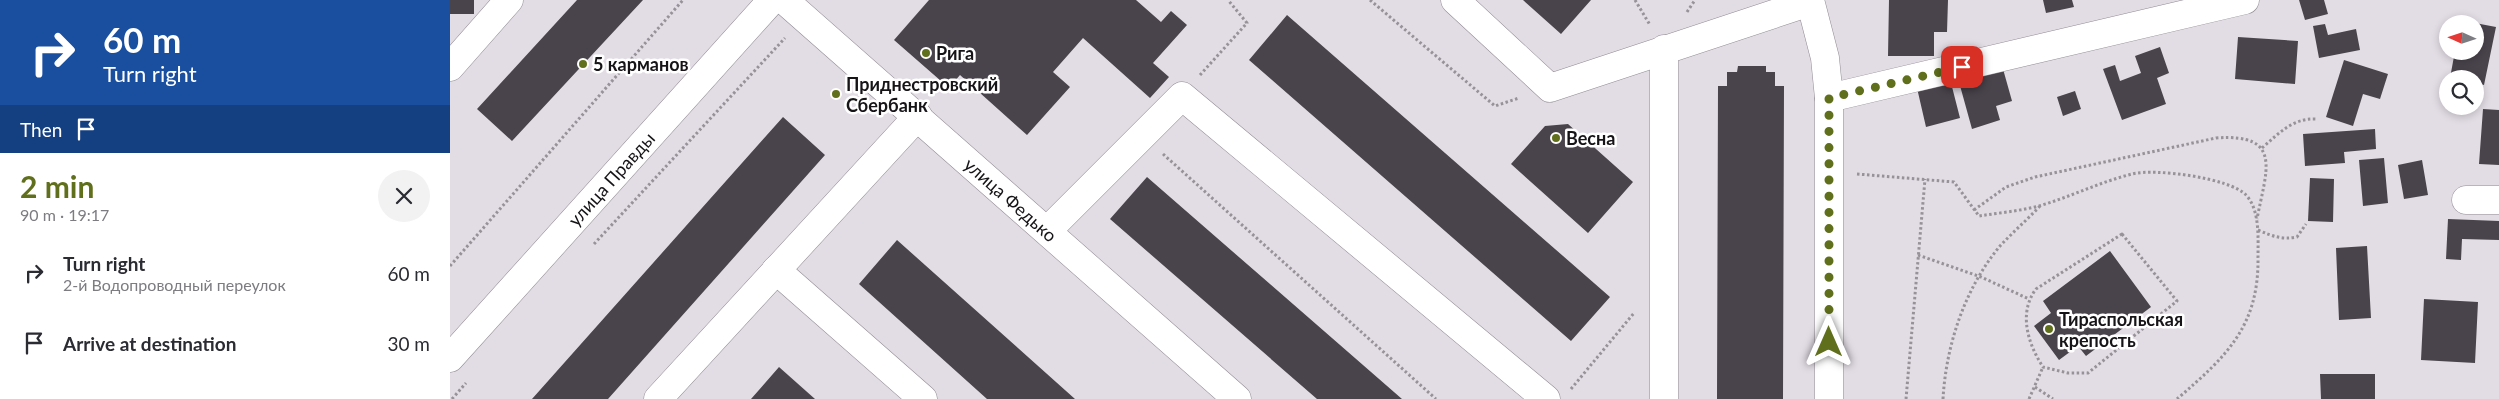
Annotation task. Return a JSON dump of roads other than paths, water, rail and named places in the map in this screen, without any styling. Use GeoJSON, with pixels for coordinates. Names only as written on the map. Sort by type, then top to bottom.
{"type":"FeatureCollection","features":[{"type":"Feature","properties":{"kind":"street"},"geometry":{"type":"LineString","coordinates":[[450,67],[509,0]]}},
{"type":"Feature","properties":{"kind":"street","name":"улица Правды"},"geometry":{"type":"LineString","coordinates":[[450,358],[772,0]]}},
{"type":"Feature","properties":{"kind":"street"},"geometry":{"type":"LineString","coordinates":[[1455,0],[1550,88],[1810,1],[1825,58],[1829,98],[1829,399]]}},
{"type":"Feature","properties":{"kind":"street"},"geometry":{"type":"LineString","coordinates":[[1829,98],[2245,0]]}},
{"type":"Feature","properties":{"kind":"street","name":"улица Федько"},"geometry":{"type":"LineString","coordinates":[[794,9],[1048,230],[1229,396]]}},
{"type":"Feature","properties":{"kind":"street"},"geometry":{"type":"LineString","coordinates":[[1664,49],[1664,399]]}},
{"type":"Feature","properties":{"kind":"street"},"geometry":{"type":"LineString","coordinates":[[1048,230],[1182,96],[1558,395]]}},
{"type":"Feature","properties":{"kind":"street"},"geometry":{"type":"LineString","coordinates":[[663,397],[776,270],[918,116]]}},
{"type":"Feature","properties":{"kind":"street"},"geometry":{"type":"LineString","coordinates":[[2466,200],[2499,200]]}},
{"type":"Feature","properties":{"kind":"street"},"geometry":{"type":"LineString","coordinates":[[776,270],[923,399]]}},
{"type":"Feature","properties":{"kind":"place","name":"Рига"},"geometry":{"type":"Point","coordinates":[926,53]}},
{"type":"Feature","properties":{"kind":"place","name":"5 карманов"},"geometry":{"type":"Point","coordinates":[583,64]}},
{"type":"Feature","properties":{"kind":"place","name":"Приднестровский Сбербанк"},"geometry":{"type":"Point","coordinates":[836,94]}},
{"type":"Feature","properties":{"kind":"place","name":"Весна"},"geometry":{"type":"Point","coordinates":[1556,138]}},
{"type":"Feature","properties":{"kind":"place","name":"Тираспольская крепость"},"geometry":{"type":"Point","coordinates":[2049,329]}}]}
